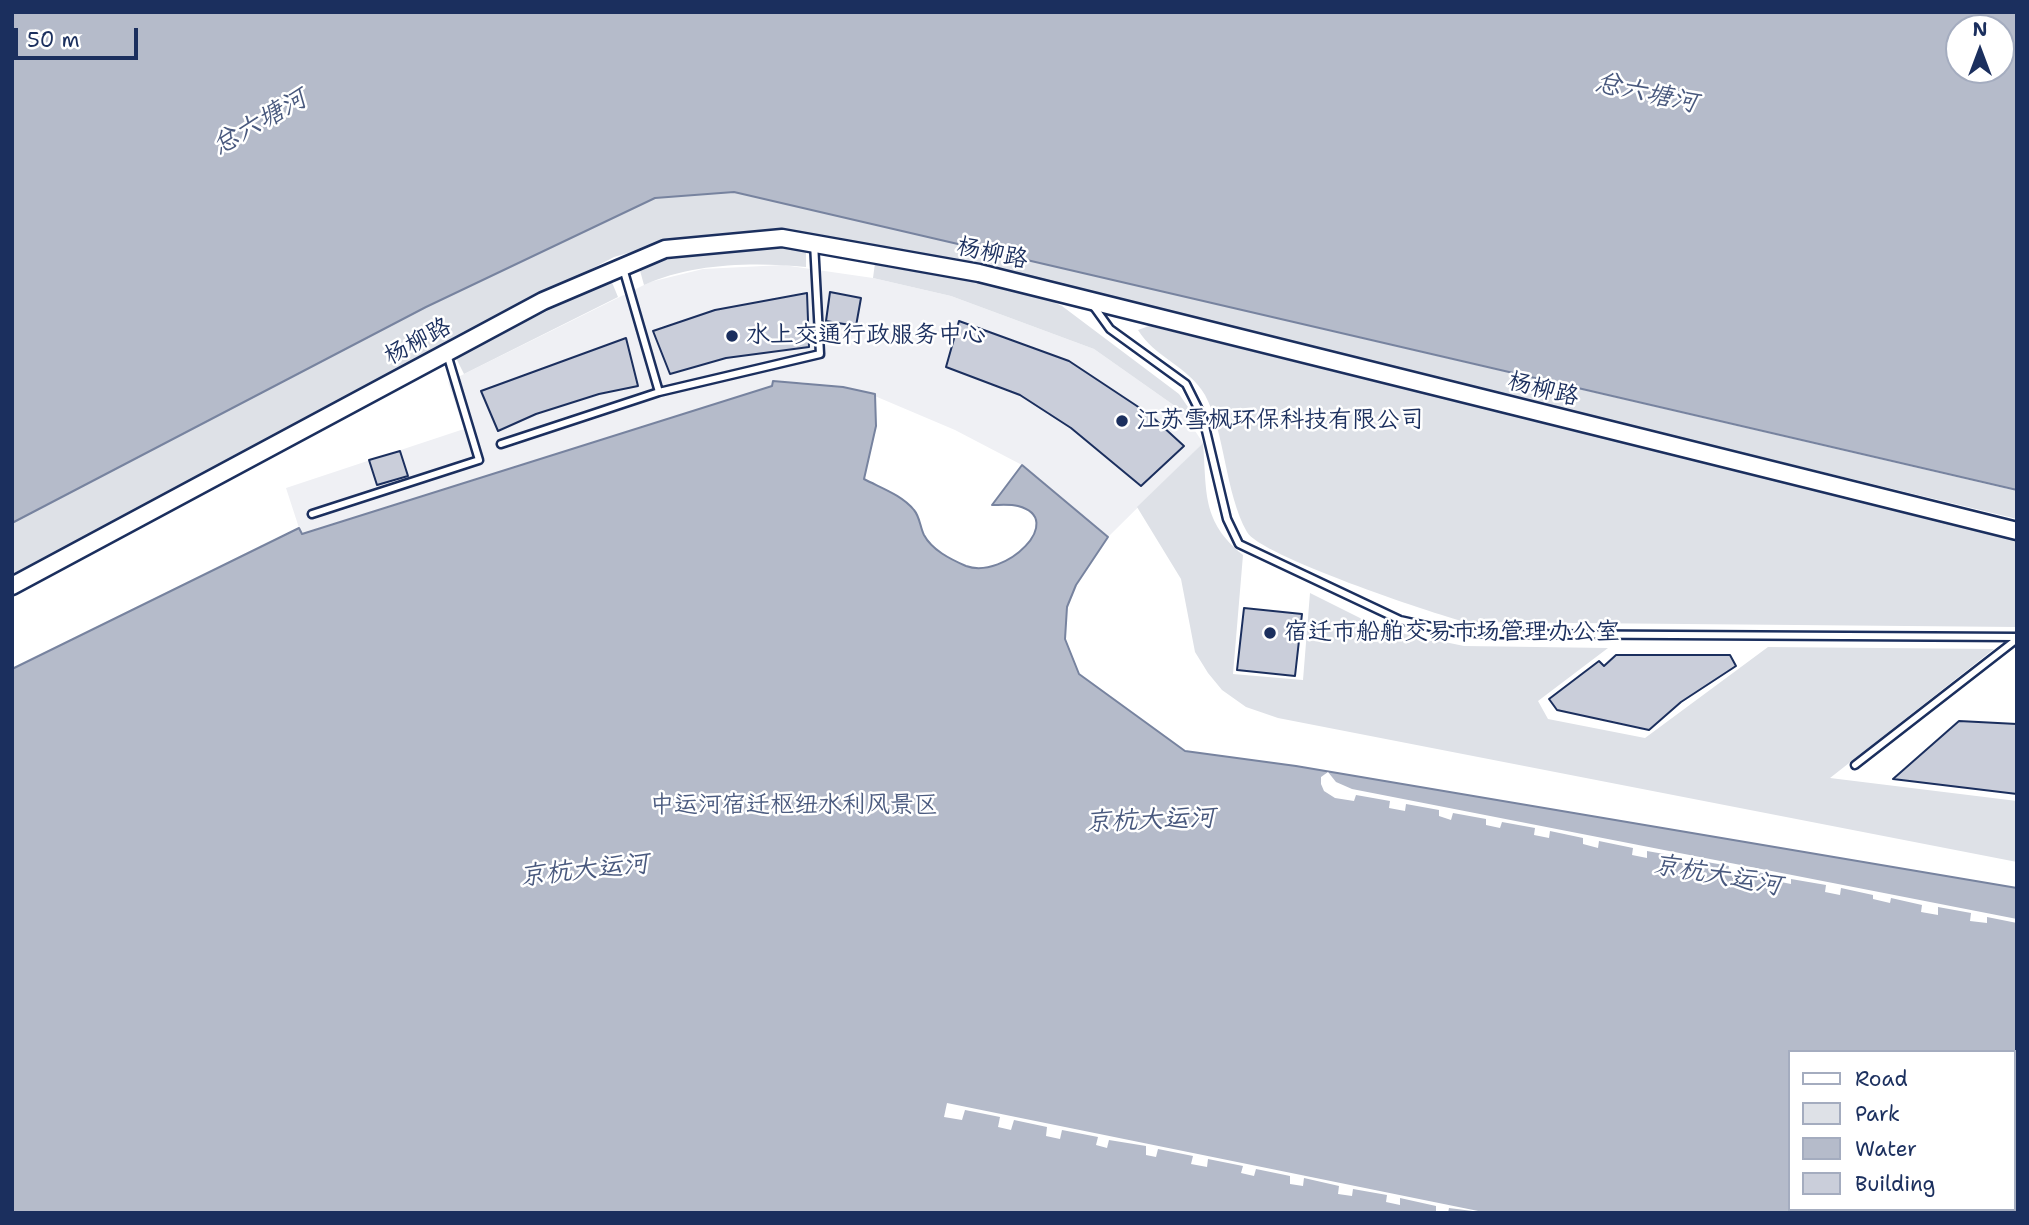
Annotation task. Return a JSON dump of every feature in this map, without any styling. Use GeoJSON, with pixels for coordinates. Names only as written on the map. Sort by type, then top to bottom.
{"type":"FeatureCollection","features":[{"type":"Feature","properties":{"kind":"street","name":"杨柳路"},"geometry":{"type":"LineString","coordinates":[[12,586],[543,301],[665,249],[782,238],[979,273],[2017,531]]}},
{"type":"Feature","properties":{"kind":"lane"},"geometry":{"type":"LineString","coordinates":[[501,444],[659,392],[820,354],[814,243]]}},
{"type":"Feature","properties":{"kind":"lane"},"geometry":{"type":"LineString","coordinates":[[623,267],[659,392]]}},
{"type":"Feature","properties":{"kind":"lane"},"geometry":{"type":"LineString","coordinates":[[1090,300],[1110,329],[1186,384],[1203,418],[1227,519],[1239,544],[1400,620],[1454,632],[1503,634],[2017,638]]}},
{"type":"Feature","properties":{"kind":"lane"},"geometry":{"type":"LineString","coordinates":[[312,514],[479,460],[447,352]]}},
{"type":"Feature","properties":{"kind":"lane"},"geometry":{"type":"LineString","coordinates":[[1855,765],[2017,638]]}},
{"type":"Feature","properties":{"kind":"shaded area"},"geometry":{"type":"Polygon","coordinates":[[[783,265],[873,278],[951,296],[1094,349],[1182,411],[1203,443],[1108,537],[1022,465],[955,430],[863,391],[801,382],[773,386],[301,534],[286,488],[464,429],[448,382],[650,282],[703,269],[783,265]]]}},
{"type":"Feature","properties":{"kind":"green space"},"geometry":{"type":"Polygon","coordinates":[[[734,192],[2017,491],[2017,519],[1034,281],[781,228],[684,237],[614,257],[12,576],[12,523],[426,307],[655,198],[734,192]]]}},
{"type":"Feature","properties":{"kind":"green space"},"geometry":{"type":"Polygon","coordinates":[[[771,247],[806,249],[806,267],[745,265],[703,268],[644,285],[639,267],[687,253],[771,247]]]}},
{"type":"Feature","properties":{"kind":"green space"},"geometry":{"type":"Polygon","coordinates":[[[875,263],[1036,294],[1062,306],[1179,394],[1199,423],[1193,428],[1182,411],[1094,349],[951,296],[873,278],[875,263]]]}},
{"type":"Feature","properties":{"kind":"green space"},"geometry":{"type":"Polygon","coordinates":[[[611,280],[618,297],[464,374],[455,356],[611,280]]]}},
{"type":"Feature","properties":{"kind":"green space"},"geometry":{"type":"Polygon","coordinates":[[[1149,326],[2017,540],[2017,627],[1466,622],[1385,596],[1282,555],[1247,532],[1234,499],[1217,427],[1205,395],[1190,376],[1153,347],[1138,330],[1149,326]]]}},
{"type":"Feature","properties":{"kind":"green space"},"geometry":{"type":"Polygon","coordinates":[[[1203,443],[1206,491],[1213,518],[1229,542],[1243,555],[1233,674],[1303,680],[1310,593],[1382,629],[1464,646],[1608,648],[1538,701],[1548,719],[1645,738],[1768,647],[1994,649],[1830,778],[2017,801],[2017,862],[1278,718],[1246,707],[1222,690],[1195,652],[1181,579],[1137,507],[1203,443]]]}},
{"type":"Feature","properties":{"kind":"water","name":"总六塘河"},"geometry":{"type":"Polygon","coordinates":[[[12,12],[2017,12],[2017,490],[734,192],[655,198],[426,307],[12,523],[12,12]]]}},
{"type":"Feature","properties":{"kind":"water","name":"中运河宿迁枢纽水利风景区"},"geometry":{"type":"Polygon","coordinates":[[[773,381],[843,387],[875,394],[876,426],[864,479],[904,500],[918,516],[927,540],[942,554],[966,566],[981,568],[1013,557],[1025,546],[1034,534],[1036,523],[1032,513],[1015,505],[992,505],[1022,465],[1108,537],[1076,585],[1067,607],[1065,639],[1079,674],[1185,751],[1296,766],[2017,888],[2017,1213],[12,1213],[12,669],[299,528],[302,534],[772,386],[773,381]]]}},
{"type":"Feature","properties":{"kind":"pier"},"geometry":{"type":"Polygon","coordinates":[[[1328,772],[1336,782],[1352,789],[2017,919],[2017,923],[1987,917],[1987,923],[1970,921],[1971,913],[1938,907],[1938,915],[1921,912],[1922,905],[1891,898],[1890,903],[1873,899],[1873,895],[1841,888],[1840,895],[1825,892],[1826,885],[1791,879],[1791,884],[1776,881],[1777,876],[1743,869],[1742,875],[1728,872],[1729,866],[1696,860],[1695,866],[1679,862],[1681,857],[1647,851],[1647,858],[1632,855],[1633,848],[1599,841],[1598,848],[1583,844],[1583,838],[1550,831],[1549,838],[1534,835],[1535,828],[1502,822],[1500,828],[1486,825],[1486,819],[1453,813],[1451,820],[1439,816],[1439,810],[1406,804],[1405,811],[1389,808],[1390,801],[1356,795],[1354,801],[1335,798],[1324,791],[1321,784],[1321,777],[1328,772]]]}},
{"type":"Feature","properties":{"kind":"pier"},"geometry":{"type":"Polygon","coordinates":[[[947,1103],[1488,1213],[1449,1208],[1448,1213],[1436,1213],[1436,1206],[1400,1198],[1400,1205],[1386,1202],[1387,1195],[1353,1189],[1352,1196],[1338,1194],[1339,1186],[1304,1178],[1303,1186],[1290,1184],[1290,1176],[1256,1169],[1254,1176],[1241,1173],[1243,1166],[1208,1159],[1207,1167],[1191,1164],[1193,1156],[1158,1149],[1156,1157],[1146,1155],[1146,1146],[1109,1140],[1107,1148],[1096,1145],[1098,1137],[1062,1130],[1060,1139],[1046,1136],[1047,1127],[1014,1120],[1011,1130],[998,1127],[1000,1117],[965,1110],[962,1120],[944,1117],[947,1103]]]}},
{"type":"Feature","properties":{"kind":"building"},"geometry":{"type":"Polygon","coordinates":[[[830,292],[861,298],[856,326],[826,321],[830,292]]]}},
{"type":"Feature","properties":{"kind":"building"},"geometry":{"type":"Polygon","coordinates":[[[807,293],[809,347],[726,358],[670,374],[653,331],[715,310],[807,293]]]}},
{"type":"Feature","properties":{"kind":"building"},"geometry":{"type":"Polygon","coordinates":[[[959,321],[1069,361],[1149,414],[1184,446],[1141,486],[1071,428],[1020,395],[946,367],[959,321]]]}},
{"type":"Feature","properties":{"kind":"building"},"geometry":{"type":"Polygon","coordinates":[[[626,338],[638,386],[599,394],[536,414],[498,431],[481,391],[626,338]]]}},
{"type":"Feature","properties":{"kind":"building"},"geometry":{"type":"Polygon","coordinates":[[[400,451],[408,476],[377,485],[369,460],[400,451]]]}},
{"type":"Feature","properties":{"kind":"building"},"geometry":{"type":"Polygon","coordinates":[[[1244,608],[1302,614],[1295,676],[1237,670],[1244,608]]]}},
{"type":"Feature","properties":{"kind":"building"},"geometry":{"type":"Polygon","coordinates":[[[1616,655],[1730,655],[1736,666],[1681,702],[1649,730],[1557,710],[1549,699],[1599,661],[1604,666],[1616,655]]]}},
{"type":"Feature","properties":{"kind":"building"},"geometry":{"type":"Polygon","coordinates":[[[1959,721],[2017,724],[2017,794],[1893,779],[1959,721]]]}},
{"type":"Feature","properties":{"kind":"place","name":"水上交通行政服务中心"},"geometry":{"type":"Point","coordinates":[732,336]}},
{"type":"Feature","properties":{"kind":"place","name":"江苏雪枫环保科技有限公司"},"geometry":{"type":"Point","coordinates":[1122,421]}},
{"type":"Feature","properties":{"kind":"place","name":"宿迁市船舶交易市场管理办公室"},"geometry":{"type":"Point","coordinates":[1270,633]}},
{"type":"Feature","properties":{"kind":"water label","name":"京杭大运河"},"geometry":{"type":"Point","coordinates":[1150,821]}},
{"type":"Feature","properties":{"kind":"water label","name":"京杭大运河"},"geometry":{"type":"Point","coordinates":[584,871]}},
{"type":"Feature","properties":{"kind":"water label","name":"京杭大运河"},"geometry":{"type":"Point","coordinates":[1717,876]}}]}
